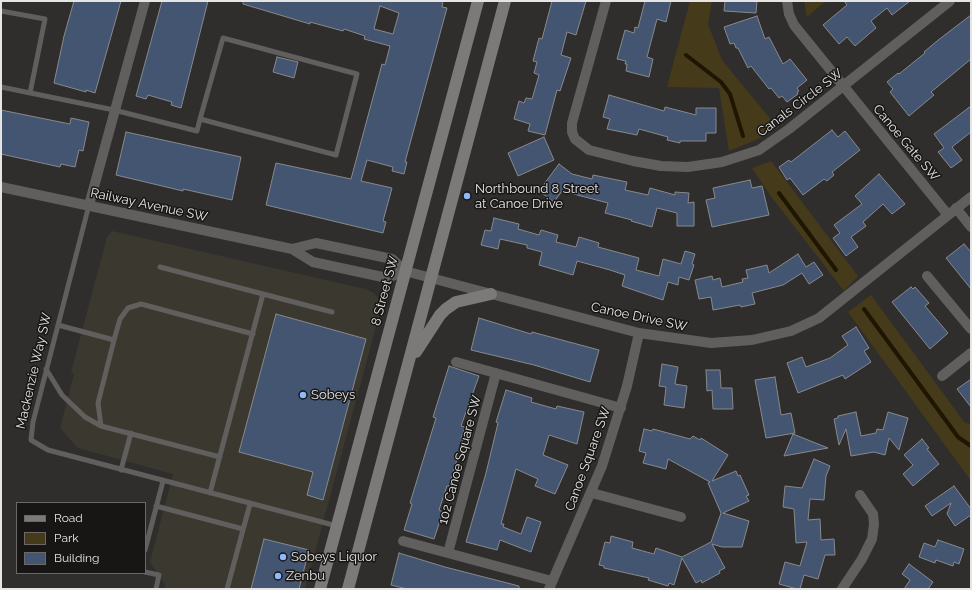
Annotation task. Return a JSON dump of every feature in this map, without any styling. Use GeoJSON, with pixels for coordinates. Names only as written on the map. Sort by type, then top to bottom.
{"type":"FeatureCollection","features":[{"type":"Feature","properties":{"kind":"main road","name":"8 Street SW"},"geometry":{"type":"LineString","coordinates":[[320,589],[478,1]]}},
{"type":"Feature","properties":{"kind":"main road"},"geometry":{"type":"LineString","coordinates":[[348,589],[410,362],[505,1]]}},
{"type":"Feature","properties":{"kind":"main road"},"geometry":{"type":"LineString","coordinates":[[410,362],[440,315],[446,309],[456,302],[491,294]]}},
{"type":"Feature","properties":{"kind":"street","name":"Mackenzie Way SW"},"geometry":{"type":"LineString","coordinates":[[89,206],[144,1]]}},
{"type":"Feature","properties":{"kind":"street","name":"Canals Circle SW"},"geometry":{"type":"LineString","coordinates":[[606,1],[572,123],[572,132],[575,139],[589,150],[661,166],[688,167],[722,162],[759,150],[843,87],[950,1]]}},
{"type":"Feature","properties":{"kind":"street","name":"Canoe Gate SW"},"geometry":{"type":"LineString","coordinates":[[787,1],[789,14],[794,25],[843,87],[952,212],[971,226]]}},
{"type":"Feature","properties":{"kind":"street","name":"Railway Avenue SW"},"geometry":{"type":"LineString","coordinates":[[1,187],[292,249],[313,262],[387,278],[405,271],[392,260],[316,243],[292,249]]}},
{"type":"Feature","properties":{"kind":"street","name":"Canoe Drive SW"},"geometry":{"type":"LineString","coordinates":[[405,271],[639,333],[711,343],[752,340],[791,331],[819,318],[971,197]]}},
{"type":"Feature","properties":{"kind":"street"},"geometry":{"type":"LineString","coordinates":[[927,276],[971,329]]}},
{"type":"Feature","properties":{"kind":"street","name":"Canoe Square SW"},"geometry":{"type":"LineString","coordinates":[[550,585],[592,493],[621,408],[639,333]]}},
{"type":"Feature","properties":{"kind":"street"},"geometry":{"type":"LineString","coordinates":[[942,376],[971,353]]}},
{"type":"Feature","properties":{"kind":"street"},"geometry":{"type":"LineString","coordinates":[[456,362],[621,408]]}},
{"type":"Feature","properties":{"kind":"street","name":"102 Canoe Square SW"},"geometry":{"type":"LineString","coordinates":[[448,553],[496,373]]}},
{"type":"Feature","properties":{"kind":"street"},"geometry":{"type":"LineString","coordinates":[[592,493],[681,517]]}},
{"type":"Feature","properties":{"kind":"street"},"geometry":{"type":"LineString","coordinates":[[842,589],[862,559],[872,539],[874,524],[873,514],[860,495]]}},
{"type":"Feature","properties":{"kind":"street"},"geometry":{"type":"LineString","coordinates":[[403,541],[448,553],[550,585]]}},
{"type":"Feature","properties":{"kind":"lane"},"geometry":{"type":"LineString","coordinates":[[1,10],[46,19],[30,93]]}},
{"type":"Feature","properties":{"kind":"lane"},"geometry":{"type":"LineString","coordinates":[[1,87],[114,110],[197,131],[200,119],[223,38],[357,74],[336,155],[200,119]]}},
{"type":"Feature","properties":{"kind":"lane","name":"Mackenzie Way SW"},"geometry":{"type":"LineString","coordinates":[[89,206],[46,369],[33,422],[31,440],[48,450],[337,526]]}},
{"type":"Feature","properties":{"kind":"lane"},"geometry":{"type":"LineString","coordinates":[[160,267],[332,312]]}},
{"type":"Feature","properties":{"kind":"lane"},"geometry":{"type":"LineString","coordinates":[[210,493],[263,294]]}},
{"type":"Feature","properties":{"kind":"lane"},"geometry":{"type":"LineString","coordinates":[[101,426],[98,403],[120,319],[128,308],[141,304],[253,334]]}},
{"type":"Feature","properties":{"kind":"lane"},"geometry":{"type":"LineString","coordinates":[[58,325],[114,340]]}},
{"type":"Feature","properties":{"kind":"lane"},"geometry":{"type":"LineString","coordinates":[[46,369],[62,395],[85,417],[101,426],[220,457]]}},
{"type":"Feature","properties":{"kind":"lane"},"geometry":{"type":"LineString","coordinates":[[121,470],[130,433]]}},
{"type":"Feature","properties":{"kind":"lane"},"geometry":{"type":"LineString","coordinates":[[146,546],[163,481]]}},
{"type":"Feature","properties":{"kind":"lane"},"geometry":{"type":"LineString","coordinates":[[227,589],[250,504]]}},
{"type":"Feature","properties":{"kind":"lane"},"geometry":{"type":"LineString","coordinates":[[156,506],[243,529]]}},
{"type":"Feature","properties":{"kind":"lane"},"geometry":{"type":"LineString","coordinates":[[146,572],[159,575],[156,589]]}},
{"type":"Feature","properties":{"kind":"shaded area"},"geometry":{"type":"Polygon","coordinates":[[[112,231],[365,289],[374,293],[380,300],[381,308],[305,589],[164,589],[165,585],[150,562],[173,474],[78,448],[60,428],[74,374],[71,372],[107,237],[112,231]]]}},
{"type":"Feature","properties":{"kind":"green space"},"geometry":{"type":"Polygon","coordinates":[[[690,1],[712,1],[708,24],[722,60],[777,127],[758,139],[729,151],[719,88],[667,87],[690,1]]]}},
{"type":"Feature","properties":{"kind":"green space"},"geometry":{"type":"Polygon","coordinates":[[[804,1],[826,1],[807,17],[804,1]]]}},
{"type":"Feature","properties":{"kind":"green space"},"geometry":{"type":"Polygon","coordinates":[[[771,161],[858,276],[844,291],[770,195],[752,168],[771,161]]]}},
{"type":"Feature","properties":{"kind":"green space"},"geometry":{"type":"Polygon","coordinates":[[[871,295],[965,423],[971,424],[971,481],[848,312],[871,295]]]}},
{"type":"Feature","properties":{"kind":"building"},"geometry":{"type":"Polygon","coordinates":[[[74,1],[121,1],[95,93],[54,83],[64,36],[74,1]]]}},
{"type":"Feature","properties":{"kind":"building"},"geometry":{"type":"Polygon","coordinates":[[[162,1],[208,1],[181,108],[171,105],[172,102],[148,95],[146,99],[136,96],[162,1]]]}},
{"type":"Feature","properties":{"kind":"building"},"geometry":{"type":"Polygon","coordinates":[[[243,1],[443,1],[442,7],[447,8],[405,162],[407,162],[404,174],[392,171],[393,167],[367,160],[361,181],[392,188],[383,221],[386,222],[383,233],[266,205],[276,163],[351,179],[382,64],[385,65],[390,46],[364,39],[365,36],[344,29],[343,31],[310,22],[310,24],[243,4],[243,1]],[[380,6],[374,29],[393,34],[399,13],[380,6]]]}},
{"type":"Feature","properties":{"kind":"building"},"geometry":{"type":"Polygon","coordinates":[[[552,1],[586,1],[576,35],[567,32],[561,55],[571,58],[560,91],[557,90],[545,135],[528,131],[530,124],[514,119],[519,101],[524,103],[526,98],[532,99],[539,75],[534,73],[537,62],[533,61],[539,38],[542,39],[552,1]]]}},
{"type":"Feature","properties":{"kind":"building"},"geometry":{"type":"Polygon","coordinates":[[[645,1],[671,1],[666,22],[657,19],[647,57],[653,59],[649,77],[626,71],[626,61],[617,59],[625,30],[634,33],[635,27],[638,28],[645,1]]]}},
{"type":"Feature","properties":{"kind":"building"},"geometry":{"type":"Polygon","coordinates":[[[725,1],[757,1],[756,13],[724,11],[725,1]]]}},
{"type":"Feature","properties":{"kind":"building"},"geometry":{"type":"Polygon","coordinates":[[[844,1],[910,1],[892,15],[887,8],[871,21],[876,28],[855,46],[847,37],[839,44],[823,25],[847,5],[844,1]]]}},
{"type":"Feature","properties":{"kind":"building"},"geometry":{"type":"Polygon","coordinates":[[[971,15],[971,59],[931,92],[934,95],[909,116],[890,92],[893,89],[887,82],[898,73],[899,74],[937,41],[971,15]]]}},
{"type":"Feature","properties":{"kind":"building"},"geometry":{"type":"Polygon","coordinates":[[[757,16],[765,39],[769,37],[783,64],[790,59],[807,80],[797,88],[799,91],[797,92],[798,94],[787,102],[782,96],[779,98],[771,88],[769,89],[751,66],[748,68],[738,48],[736,48],[734,43],[730,44],[724,27],[757,16]]]}},
{"type":"Feature","properties":{"kind":"building"},"geometry":{"type":"Polygon","coordinates":[[[277,57],[298,62],[294,78],[273,72],[277,57]]]}},
{"type":"Feature","properties":{"kind":"building"},"geometry":{"type":"Polygon","coordinates":[[[609,95],[664,111],[665,107],[696,115],[696,108],[716,108],[716,133],[706,133],[706,141],[680,141],[680,143],[667,140],[668,137],[639,129],[637,135],[607,129],[610,119],[603,117],[609,95]]]}},
{"type":"Feature","properties":{"kind":"building"},"geometry":{"type":"Polygon","coordinates":[[[971,106],[971,132],[952,147],[962,160],[951,168],[938,152],[944,148],[934,134],[971,106]]]}},
{"type":"Feature","properties":{"kind":"building"},"geometry":{"type":"Polygon","coordinates":[[[1,110],[70,124],[71,118],[89,122],[83,151],[79,150],[75,167],[61,164],[60,167],[1,154],[1,110]]]}},
{"type":"Feature","properties":{"kind":"building"},"geometry":{"type":"Polygon","coordinates":[[[832,130],[838,137],[845,131],[860,150],[832,172],[834,175],[827,181],[824,179],[803,195],[790,178],[787,180],[779,167],[789,160],[791,162],[832,130]]]}},
{"type":"Feature","properties":{"kind":"building"},"geometry":{"type":"Polygon","coordinates":[[[126,132],[241,157],[232,200],[183,189],[183,191],[116,175],[126,132]]]}},
{"type":"Feature","properties":{"kind":"building"},"geometry":{"type":"Polygon","coordinates":[[[544,137],[554,160],[518,176],[508,153],[544,137]]]}},
{"type":"Feature","properties":{"kind":"building"},"geometry":{"type":"Polygon","coordinates":[[[559,164],[572,174],[592,179],[593,175],[627,182],[625,190],[648,195],[650,188],[675,195],[675,192],[689,193],[688,203],[694,202],[694,226],[677,226],[677,213],[657,208],[652,227],[605,213],[608,203],[562,191],[554,202],[539,191],[559,164]]]}},
{"type":"Feature","properties":{"kind":"building"},"geometry":{"type":"Polygon","coordinates":[[[879,174],[905,204],[892,214],[883,204],[863,222],[866,226],[851,237],[858,247],[846,256],[833,238],[840,233],[834,225],[862,204],[855,196],[879,174]]]}},
{"type":"Feature","properties":{"kind":"building"},"geometry":{"type":"Polygon","coordinates":[[[750,180],[752,188],[762,186],[769,215],[712,227],[706,200],[715,198],[713,188],[750,180]]]}},
{"type":"Feature","properties":{"kind":"building"},"geometry":{"type":"Polygon","coordinates":[[[494,218],[519,224],[518,229],[539,235],[541,230],[558,235],[556,242],[576,247],[579,237],[599,243],[598,247],[639,258],[636,270],[659,276],[663,259],[681,264],[685,251],[695,254],[692,264],[694,265],[689,280],[679,277],[678,285],[668,282],[663,300],[622,286],[625,275],[610,270],[577,261],[573,275],[539,265],[542,252],[527,248],[527,245],[500,239],[498,249],[481,245],[485,230],[491,231],[494,218]]]}},
{"type":"Feature","properties":{"kind":"building"},"geometry":{"type":"Polygon","coordinates":[[[964,244],[971,252],[971,289],[946,258],[964,244]]]}},
{"type":"Feature","properties":{"kind":"building"},"geometry":{"type":"Polygon","coordinates":[[[798,254],[806,267],[814,262],[823,275],[809,284],[802,273],[783,285],[752,293],[755,304],[741,307],[740,305],[713,310],[711,297],[699,299],[695,280],[712,276],[713,280],[720,278],[722,287],[743,282],[742,279],[748,278],[746,270],[767,265],[769,273],[798,254]]]}},
{"type":"Feature","properties":{"kind":"building"},"geometry":{"type":"Polygon","coordinates":[[[911,287],[913,289],[915,287],[929,303],[925,306],[948,333],[930,349],[892,302],[911,287]]]}},
{"type":"Feature","properties":{"kind":"building","name":"Sobeys"},"geometry":{"type":"Polygon","coordinates":[[[276,314],[366,339],[323,500],[307,495],[313,472],[239,452],[276,314]]]}},
{"type":"Feature","properties":{"kind":"building"},"geometry":{"type":"Polygon","coordinates":[[[479,318],[531,334],[532,332],[599,350],[590,382],[534,365],[471,350],[479,318]]]}},
{"type":"Feature","properties":{"kind":"building"},"geometry":{"type":"Polygon","coordinates":[[[856,327],[869,348],[864,351],[871,362],[845,379],[843,375],[798,393],[787,363],[802,357],[806,367],[830,358],[848,345],[842,336],[856,327]]]}},
{"type":"Feature","properties":{"kind":"building"},"geometry":{"type":"Polygon","coordinates":[[[662,364],[678,367],[675,384],[687,386],[684,408],[664,405],[666,387],[659,386],[662,364]]]}},
{"type":"Feature","properties":{"kind":"building"},"geometry":{"type":"Polygon","coordinates":[[[449,366],[479,376],[461,426],[465,427],[461,438],[463,439],[449,486],[447,486],[439,510],[443,512],[434,539],[404,530],[412,504],[410,503],[436,418],[433,417],[449,366]]]}},
{"type":"Feature","properties":{"kind":"building"},"geometry":{"type":"Polygon","coordinates":[[[706,370],[720,370],[721,388],[732,388],[733,409],[713,409],[712,390],[707,391],[706,370]]]}},
{"type":"Feature","properties":{"kind":"building"},"geometry":{"type":"Polygon","coordinates":[[[775,377],[781,415],[791,413],[795,433],[766,438],[755,380],[775,377]]]}},
{"type":"Feature","properties":{"kind":"building"},"geometry":{"type":"Polygon","coordinates":[[[971,379],[971,407],[957,389],[971,379]]]}},
{"type":"Feature","properties":{"kind":"building"},"geometry":{"type":"Polygon","coordinates":[[[506,390],[532,398],[531,402],[556,409],[557,406],[584,412],[577,444],[549,435],[543,455],[568,465],[555,494],[535,486],[538,479],[516,469],[501,524],[504,524],[503,527],[521,534],[527,517],[541,522],[531,552],[500,540],[497,550],[466,542],[486,473],[498,423],[496,422],[506,390]]]}},
{"type":"Feature","properties":{"kind":"building"},"geometry":{"type":"Polygon","coordinates":[[[856,412],[861,436],[876,433],[877,429],[883,430],[888,412],[908,418],[899,450],[889,438],[885,455],[874,452],[851,456],[846,429],[839,445],[834,419],[838,418],[838,416],[856,412]]]}},
{"type":"Feature","properties":{"kind":"building"},"geometry":{"type":"Polygon","coordinates":[[[644,429],[652,431],[653,429],[690,439],[693,436],[700,440],[701,438],[728,455],[712,481],[736,471],[738,476],[740,475],[749,495],[746,496],[749,501],[723,513],[749,521],[742,547],[722,547],[712,544],[725,568],[719,571],[720,573],[702,583],[701,580],[696,583],[682,558],[674,585],[669,583],[668,586],[648,580],[649,578],[604,568],[604,566],[599,565],[605,542],[610,543],[611,536],[633,542],[632,548],[654,554],[656,548],[682,557],[711,542],[721,513],[708,483],[710,482],[668,459],[666,469],[643,463],[646,453],[639,451],[644,429]]]}},
{"type":"Feature","properties":{"kind":"building"},"geometry":{"type":"Polygon","coordinates":[[[793,434],[828,448],[784,456],[793,434]]]}},
{"type":"Feature","properties":{"kind":"building"},"geometry":{"type":"Polygon","coordinates":[[[922,439],[929,448],[927,449],[939,464],[913,486],[903,474],[913,465],[904,455],[922,439]]]}},
{"type":"Feature","properties":{"kind":"building"},"geometry":{"type":"Polygon","coordinates":[[[814,459],[830,466],[826,476],[824,500],[810,499],[808,520],[820,519],[821,540],[834,539],[835,555],[825,555],[818,579],[804,575],[800,589],[797,589],[779,584],[785,562],[800,566],[807,542],[796,543],[794,509],[783,507],[785,486],[802,488],[814,459]]]}},
{"type":"Feature","properties":{"kind":"building"},"geometry":{"type":"Polygon","coordinates":[[[954,486],[971,509],[971,515],[955,526],[947,514],[951,503],[932,516],[925,506],[954,486]]]}},
{"type":"Feature","properties":{"kind":"building"},"geometry":{"type":"Polygon","coordinates":[[[264,539],[309,550],[299,589],[251,589],[264,539]]]}},
{"type":"Feature","properties":{"kind":"building"},"geometry":{"type":"Polygon","coordinates":[[[938,540],[964,549],[959,564],[954,562],[953,566],[936,560],[935,563],[919,557],[924,543],[935,547],[938,540]]]}},
{"type":"Feature","properties":{"kind":"building"},"geometry":{"type":"Polygon","coordinates":[[[399,553],[445,567],[519,586],[519,589],[407,589],[391,585],[399,553]]]}},
{"type":"Feature","properties":{"kind":"building"},"geometry":{"type":"Polygon","coordinates":[[[909,564],[933,582],[928,589],[904,589],[910,580],[902,574],[909,564]]]}},
{"type":"Feature","properties":{"kind":"waterway"},"geometry":{"type":"LineString","coordinates":[[686,55],[721,82],[730,94],[743,136]]}},
{"type":"Feature","properties":{"kind":"waterway"},"geometry":{"type":"LineString","coordinates":[[779,193],[836,270]]}},
{"type":"Feature","properties":{"kind":"waterway"},"geometry":{"type":"LineString","coordinates":[[864,309],[958,437],[971,446]]}},
{"type":"Feature","properties":{"kind":"place","name":"Northbound 8 Street at Canoe Drive"},"geometry":{"type":"Point","coordinates":[467,196]}},
{"type":"Feature","properties":{"kind":"place","name":"Sobeys"},"geometry":{"type":"Point","coordinates":[303,395]}},
{"type":"Feature","properties":{"kind":"place","name":"Sobeys Liquor"},"geometry":{"type":"Point","coordinates":[283,557]}},
{"type":"Feature","properties":{"kind":"place","name":"Zenbu"},"geometry":{"type":"Point","coordinates":[278,576]}}]}
